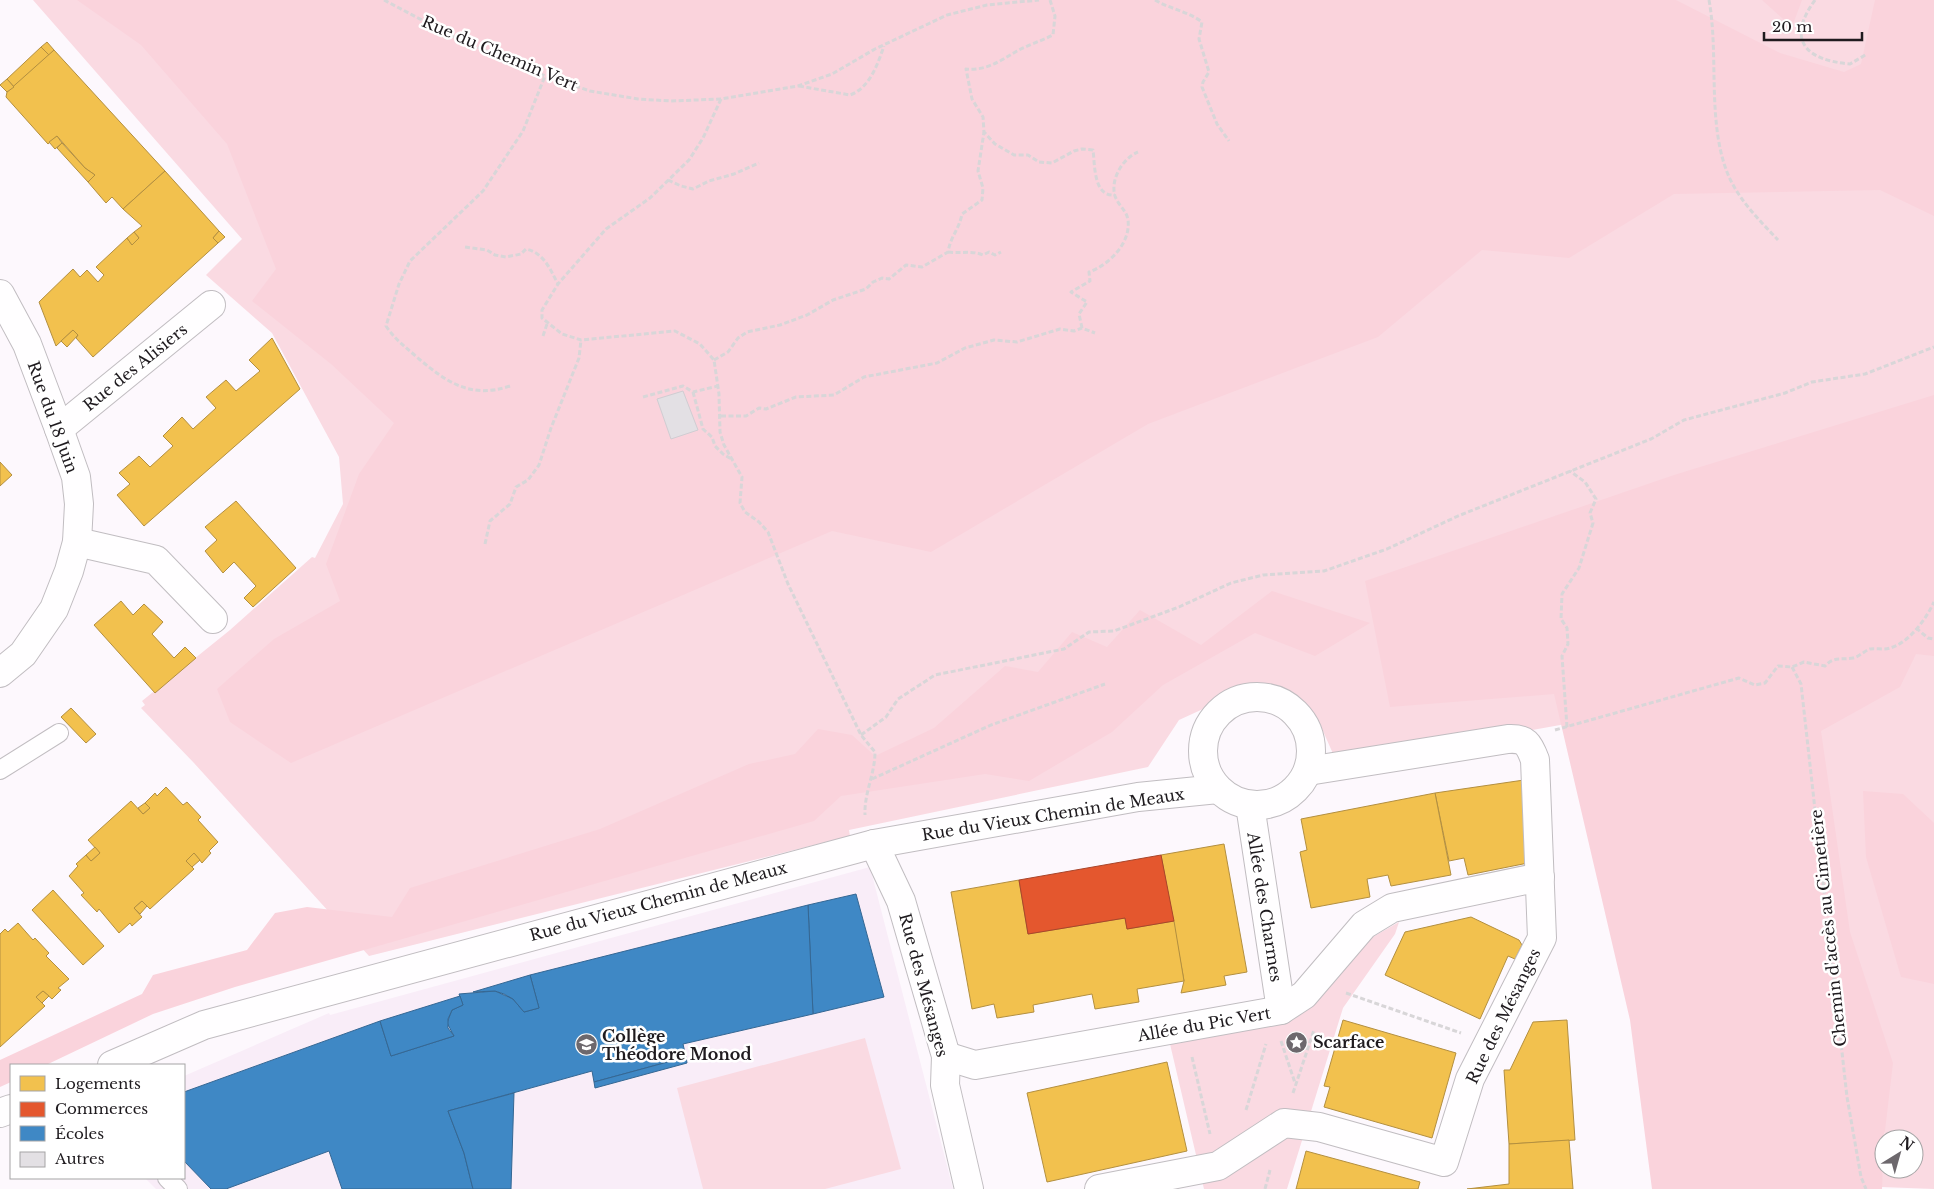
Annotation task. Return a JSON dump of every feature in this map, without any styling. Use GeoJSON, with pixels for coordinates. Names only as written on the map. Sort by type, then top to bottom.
{"type":"FeatureCollection","features":[{"type":"Feature","properties":{"kind":"street","name":"Rue du 18 Juin"},"geometry":{"type":"LineString","coordinates":[[0,294],[27,344],[59,429],[76,476],[78,504],[77,542],[69,571],[54,609],[23,654],[0,673]]}},
{"type":"Feature","properties":{"kind":"street","name":"Rue des Alisiers"},"geometry":{"type":"LineString","coordinates":[[59,429],[211,305]]}},
{"type":"Feature","properties":{"kind":"street"},"geometry":{"type":"LineString","coordinates":[[77,542],[156,560],[213,620]]}},
{"type":"Feature","properties":{"kind":"street"},"geometry":{"type":"LineString","coordinates":[[1256,696],[1273,698],[1290,706],[1302,720],[1310,736],[1312,754],[1308,771],[1299,787],[1285,798],[1268,804],[1250,805],[1233,799],[1218,789],[1208,774],[1203,756],[1204,739],[1210,722],[1222,708],[1238,700],[1256,696]]}},
{"type":"Feature","properties":{"kind":"street"},"geometry":{"type":"LineString","coordinates":[[1308,771],[1508,738],[1518,738],[1528,744]]}},
{"type":"Feature","properties":{"kind":"street","name":"Rue des Mésanges"},"geometry":{"type":"LineString","coordinates":[[1099,1189],[1218,1166],[1284,1123],[1320,1127],[1444,1162],[1470,1079],[1542,938],[1536,770],[1528,744]]}},
{"type":"Feature","properties":{"kind":"street","name":"Rue du Vieux Chemin de Meaux"},"geometry":{"type":"LineString","coordinates":[[114,1064],[204,1024],[874,844],[1138,798],[1218,789]]}},
{"type":"Feature","properties":{"kind":"street","name":"Allée des Charmes"},"geometry":{"type":"LineString","coordinates":[[1250,805],[1281,1010]]}},
{"type":"Feature","properties":{"kind":"street","name":"Rue des Mésanges"},"geometry":{"type":"LineString","coordinates":[[874,844],[901,901],[946,1056],[945,1085],[969,1189]]}},
{"type":"Feature","properties":{"kind":"street","name":"Allée du Pic Vert"},"geometry":{"type":"LineString","coordinates":[[946,1056],[975,1065],[1281,1010],[1304,995],[1364,925],[1392,908],[1540,877]]}},
{"type":"Feature","properties":{"kind":"lane"},"geometry":{"type":"LineString","coordinates":[[0,770],[58,732]]}},
{"type":"Feature","properties":{"kind":"lane"},"geometry":{"type":"LineString","coordinates":[[168,1179],[178,1189]]}},
{"type":"Feature","properties":{"kind":"path","name":"Rue du Chemin Vert"},"geometry":{"type":"LineString","coordinates":[[384,0],[454,37],[544,76],[590,91],[638,99],[721,99],[798,86],[832,74],[884,45],[947,15],[987,5],[1038,0]]}},
{"type":"Feature","properties":{"kind":"path"},"geometry":{"type":"LineString","coordinates":[[948,252],[951,236],[959,227],[962,214],[982,200],[983,188],[978,171],[984,132],[983,117],[972,99],[966,69],[974,70],[1001,62],[1018,50],[1053,35],[1055,16],[1050,0]]}},
{"type":"Feature","properties":{"kind":"path"},"geometry":{"type":"LineString","coordinates":[[1155,0],[1169,9],[1191,14],[1202,22],[1199,39],[1209,72],[1202,82],[1202,87],[1217,124],[1229,140]]}},
{"type":"Feature","properties":{"kind":"path"},"geometry":{"type":"LineString","coordinates":[[1709,0],[1715,56],[1718,138],[1728,173],[1754,215],[1778,240]]}},
{"type":"Feature","properties":{"kind":"path"},"geometry":{"type":"LineString","coordinates":[[1815,0],[1804,14],[1799,33],[1807,50],[1818,58],[1850,64],[1867,54]]}},
{"type":"Feature","properties":{"kind":"path","name":"Rue du Chemin Vert"},"geometry":{"type":"LineString","coordinates":[[798,86],[850,95],[856,93],[871,77],[884,45]]}},
{"type":"Feature","properties":{"kind":"path"},"geometry":{"type":"LineString","coordinates":[[510,386],[499,390],[466,389],[445,381],[394,338],[386,326],[399,284],[410,261],[438,232],[468,207],[482,191],[523,131],[544,76]]}},
{"type":"Feature","properties":{"kind":"path"},"geometry":{"type":"LineString","coordinates":[[721,99],[703,138],[689,160],[650,198],[606,229],[558,284],[542,310],[542,318],[547,324],[562,334],[581,340],[675,331],[700,344],[714,360],[721,416],[720,432],[724,445],[742,477],[740,502],[745,512],[759,522],[768,532],[788,584],[861,735],[875,752],[875,770],[866,797],[865,818],[874,844]]}},
{"type":"Feature","properties":{"kind":"path"},"geometry":{"type":"LineString","coordinates":[[984,132],[995,144],[1014,155],[1028,154],[1039,162],[1052,163],[1074,151],[1082,149],[1093,150],[1096,179],[1103,192],[1109,196],[1115,195]]}},
{"type":"Feature","properties":{"kind":"path"},"geometry":{"type":"LineString","coordinates":[[1082,328],[1079,314],[1087,302],[1071,292],[1090,281],[1089,272],[1102,268],[1115,255],[1128,233],[1128,218],[1115,195],[1120,168],[1128,156],[1138,152]]}},
{"type":"Feature","properties":{"kind":"path"},"geometry":{"type":"LineString","coordinates":[[668,180],[693,189],[709,180],[734,174],[759,163]]}},
{"type":"Feature","properties":{"kind":"path"},"geometry":{"type":"LineString","coordinates":[[465,247],[487,250],[495,256],[506,257],[521,254],[526,249],[536,251],[547,264],[558,284]]}},
{"type":"Feature","properties":{"kind":"path"},"geometry":{"type":"LineString","coordinates":[[714,360],[728,352],[738,338],[747,332],[780,325],[807,315],[833,300],[866,289],[882,278],[888,279],[906,265],[922,267],[948,252],[957,254],[972,251],[983,255],[989,252],[995,255],[1001,252]]}},
{"type":"Feature","properties":{"kind":"path"},"geometry":{"type":"LineString","coordinates":[[542,336],[547,324]]}},
{"type":"Feature","properties":{"kind":"path"},"geometry":{"type":"LineString","coordinates":[[721,416],[746,416],[760,408],[766,409],[796,397],[834,395],[864,377],[937,363],[965,348],[994,340],[1017,342],[1060,329],[1074,331],[1082,328],[1095,333]]}},
{"type":"Feature","properties":{"kind":"path"},"geometry":{"type":"LineString","coordinates":[[485,544],[490,521],[495,519],[510,504],[516,487],[528,480],[539,465],[551,428],[580,358],[581,340]]}},
{"type":"Feature","properties":{"kind":"path"},"geometry":{"type":"LineString","coordinates":[[861,735],[886,717],[898,699],[935,675],[1064,649],[1089,632],[1114,631],[1179,606],[1231,583],[1263,575],[1324,571],[1388,549],[1458,516],[1569,470],[1651,439],[1684,420],[1784,393],[1812,382],[1865,374],[1934,347]]}},
{"type":"Feature","properties":{"kind":"path"},"geometry":{"type":"LineString","coordinates":[[642,397],[683,386],[693,392],[703,429],[712,437],[715,446],[723,454],[734,460]]}},
{"type":"Feature","properties":{"kind":"path"},"geometry":{"type":"LineString","coordinates":[[693,392],[718,386]]}},
{"type":"Feature","properties":{"kind":"path"},"geometry":{"type":"LineString","coordinates":[[1567,727],[1562,656],[1568,644],[1567,628],[1562,619],[1562,594],[1579,568],[1593,523],[1590,514],[1596,499],[1585,482],[1569,470]]}},
{"type":"Feature","properties":{"kind":"path"},"geometry":{"type":"LineString","coordinates":[[1528,744],[1553,730],[1739,678],[1755,685],[1764,683],[1778,666],[1792,667],[1804,662],[1825,666],[1836,658],[1855,658],[1870,650],[1890,648],[1903,642],[1929,613],[1934,602]]}},
{"type":"Feature","properties":{"kind":"path"},"geometry":{"type":"LineString","coordinates":[[1916,628],[1928,638],[1934,639]]}},
{"type":"Feature","properties":{"kind":"path","name":"Chemin d'accès au Cimetière"},"geometry":{"type":"LineString","coordinates":[[1792,667],[1801,684],[1847,1097],[1861,1177],[1866,1189]]}},
{"type":"Feature","properties":{"kind":"path"},"geometry":{"type":"LineString","coordinates":[[872,779],[991,725],[1106,684]]}},
{"type":"Feature","properties":{"kind":"path"},"geometry":{"type":"LineString","coordinates":[[1344,992],[1464,1035]]}},
{"type":"Feature","properties":{"kind":"path"},"geometry":{"type":"LineString","coordinates":[[1291,1098],[1314,1030]]}},
{"type":"Feature","properties":{"kind":"path"},"geometry":{"type":"LineString","coordinates":[[1281,1041],[1296,1083]]}},
{"type":"Feature","properties":{"kind":"path"},"geometry":{"type":"LineString","coordinates":[[1251,1119],[1246,1111],[1266,1044]]}},
{"type":"Feature","properties":{"kind":"path"},"geometry":{"type":"LineString","coordinates":[[1190,1050],[1212,1143]]}},
{"type":"Feature","properties":{"kind":"shaded area"},"geometry":{"type":"Polygon","coordinates":[[[33,0],[1934,0],[1934,1189],[1881,1187],[1882,1179],[1924,1179],[1924,1129],[1884,1129],[1791,699],[1677,704],[1338,765],[1319,722],[1238,693],[1179,720],[1148,767],[849,830],[850,836],[369,956],[194,763],[141,708],[145,705],[142,701],[230,630],[312,557],[315,558],[343,504],[339,457],[272,333],[206,275],[242,239],[33,0]]]}},
{"type":"Feature","properties":{"kind":"shaded area"},"geometry":{"type":"Polygon","coordinates":[[[77,0],[1676,0],[1780,53],[1844,72],[1861,64],[1875,0],[1934,0],[1934,216],[1880,190],[1674,194],[1569,258],[1482,250],[1378,337],[1148,424],[931,552],[832,531],[291,763],[230,722],[217,689],[274,639],[340,601],[326,564],[359,474],[394,423],[331,364],[252,301],[276,269],[227,144],[141,45],[77,0]]]}},
{"type":"Feature","properties":{"kind":"shaded area"},"geometry":{"type":"Polygon","coordinates":[[[1762,0],[1802,0],[1792,27],[1762,0]]]}},
{"type":"Feature","properties":{"kind":"shaded area"},"geometry":{"type":"Polygon","coordinates":[[[1934,395],[1934,656],[1916,654],[1900,687],[1821,731],[1850,932],[1893,1063],[1885,1129],[1874,1129],[1874,1179],[1882,1179],[1882,1189],[1652,1189],[1630,1020],[1554,694],[1390,707],[1365,581],[1674,475],[1934,395]]]}},
{"type":"Feature","properties":{"kind":"shaded area"},"geometry":{"type":"Polygon","coordinates":[[[1272,591],[1370,623],[1315,656],[1255,633],[1163,685],[1112,732],[1029,781],[985,774],[841,796],[814,821],[235,987],[153,1014],[48,1064],[10,1064],[10,1082],[0,1087],[0,1060],[142,994],[153,975],[247,950],[275,913],[307,907],[392,917],[410,888],[600,829],[749,764],[795,754],[818,729],[852,735],[875,756],[934,728],[1005,666],[1038,672],[1072,632],[1107,647],[1140,610],[1201,645],[1272,591]]]}},
{"type":"Feature","properties":{"kind":"shaded area"},"geometry":{"type":"Polygon","coordinates":[[[1863,791],[1903,794],[1934,823],[1934,984],[1901,977],[1866,857],[1863,791]]]}},
{"type":"Feature","properties":{"kind":"shaded area","name":"Collège Théodore Monod"},"geometry":{"type":"Polygon","coordinates":[[[870,867],[953,1189],[156,1189],[146,1179],[185,1179],[185,1076],[329,1013],[330,1015],[870,867]]]}},
{"type":"Feature","properties":{"kind":"shaded area"},"geometry":{"type":"Polygon","coordinates":[[[1399,922],[1395,934],[1343,1008],[1287,1189],[1204,1189],[1170,1044],[1288,1023],[1309,1009],[1371,938],[1399,922]]]}},
{"type":"Feature","properties":{"kind":"shaded area"},"geometry":{"type":"Polygon","coordinates":[[[865,1038],[901,1169],[825,1189],[703,1189],[677,1088],[865,1038]]]}},
{"type":"Feature","properties":{"kind":"building: Logements"},"geometry":{"type":"Polygon","coordinates":[[[47,42],[54,50],[49,55],[41,47],[47,42]]]}},
{"type":"Feature","properties":{"kind":"building: Logements"},"geometry":{"type":"Polygon","coordinates":[[[41,47],[49,55],[14,87],[7,79],[41,47]]]}},
{"type":"Feature","properties":{"kind":"building: Logements"},"geometry":{"type":"Polygon","coordinates":[[[54,50],[165,171],[123,209],[112,197],[106,203],[88,182],[95,175],[85,168],[57,136],[48,144],[6,97],[7,92],[54,50]]]}},
{"type":"Feature","properties":{"kind":"building: Logements"},"geometry":{"type":"Polygon","coordinates":[[[7,79],[14,87],[7,92],[0,85],[7,79]]]}},
{"type":"Feature","properties":{"kind":"building: Logements"},"geometry":{"type":"Polygon","coordinates":[[[57,136],[62,143],[55,149],[49,142],[57,136]]]}},
{"type":"Feature","properties":{"kind":"building: Logements"},"geometry":{"type":"Polygon","coordinates":[[[62,143],[85,168],[95,175],[88,182],[57,148],[62,143]]]}},
{"type":"Feature","properties":{"kind":"building: Logements"},"geometry":{"type":"Polygon","coordinates":[[[165,171],[219,231],[213,238],[218,243],[93,357],[76,338],[78,335],[73,330],[56,346],[39,302],[73,269],[80,277],[87,270],[98,282],[104,275],[96,267],[127,238],[132,245],[139,238],[134,232],[142,226],[123,209],[165,171]]]}},
{"type":"Feature","properties":{"kind":"building: Logements"},"geometry":{"type":"Polygon","coordinates":[[[219,231],[225,237],[218,243],[213,238],[219,231]]]}},
{"type":"Feature","properties":{"kind":"building: Logements"},"geometry":{"type":"Polygon","coordinates":[[[134,232],[139,238],[132,245],[127,238],[134,232]]]}},
{"type":"Feature","properties":{"kind":"building: Logements"},"geometry":{"type":"Polygon","coordinates":[[[73,330],[78,335],[67,347],[61,341],[73,330]]]}},
{"type":"Feature","properties":{"kind":"building: Logements"},"geometry":{"type":"Polygon","coordinates":[[[272,338],[300,389],[144,526],[117,495],[130,484],[119,473],[139,456],[150,467],[173,446],[163,436],[182,417],[193,429],[216,408],[206,397],[226,380],[236,391],[260,371],[249,360],[272,338]]]}},
{"type":"Feature","properties":{"kind":"building: Logements"},"geometry":{"type":"Polygon","coordinates":[[[0,462],[12,475],[0,486],[0,462]]]}},
{"type":"Feature","properties":{"kind":"building: Logements"},"geometry":{"type":"Polygon","coordinates":[[[236,501],[296,568],[253,607],[244,598],[256,586],[234,562],[223,573],[205,551],[217,540],[205,527],[236,501]]]}},
{"type":"Feature","properties":{"kind":"building: Logements"},"geometry":{"type":"Polygon","coordinates":[[[121,601],[133,615],[144,604],[163,622],[152,634],[174,658],[185,647],[196,658],[155,693],[94,625],[121,601]]]}},
{"type":"Feature","properties":{"kind":"building: Logements"},"geometry":{"type":"Polygon","coordinates":[[[71,708],[96,734],[86,743],[61,717],[71,708]]]}},
{"type":"Feature","properties":{"kind":"building: Logements"},"geometry":{"type":"Polygon","coordinates":[[[1524,780],[1528,863],[1468,875],[1464,858],[1449,861],[1435,793],[1524,780]]]}},
{"type":"Feature","properties":{"kind":"building: Logements"},"geometry":{"type":"Polygon","coordinates":[[[166,787],[183,805],[187,802],[201,817],[198,820],[218,842],[209,851],[211,853],[202,863],[194,853],[186,861],[194,869],[150,909],[142,901],[134,908],[142,917],[132,926],[130,923],[119,933],[99,909],[97,912],[81,895],[84,893],[69,876],[78,866],[76,864],[86,855],[91,861],[100,853],[88,840],[131,801],[143,814],[150,808],[145,803],[155,793],[157,796],[166,787]]]}},
{"type":"Feature","properties":{"kind":"building: Logements"},"geometry":{"type":"Polygon","coordinates":[[[1435,793],[1451,875],[1391,886],[1388,875],[1367,879],[1370,897],[1311,908],[1300,852],[1307,850],[1301,819],[1435,793]]]}},
{"type":"Feature","properties":{"kind":"building: Logements"},"geometry":{"type":"Polygon","coordinates":[[[145,803],[150,808],[143,814],[138,808],[145,803]]]}},
{"type":"Feature","properties":{"kind":"building: Logements"},"geometry":{"type":"Polygon","coordinates":[[[1224,844],[1247,972],[1224,976],[1226,985],[1181,993],[1184,981],[1161,855],[1224,844]]]}},
{"type":"Feature","properties":{"kind":"building: Logements"},"geometry":{"type":"Polygon","coordinates":[[[95,847],[100,853],[91,861],[86,855],[95,847]]]}},
{"type":"Feature","properties":{"kind":"building: Logements"},"geometry":{"type":"Polygon","coordinates":[[[194,853],[200,860],[192,867],[186,861],[194,853]]]}},
{"type":"Feature","properties":{"kind":"building: Logements"},"geometry":{"type":"Polygon","coordinates":[[[1019,880],[1028,934],[1125,918],[1127,929],[1174,921],[1184,981],[1137,989],[1139,1002],[1095,1009],[1092,994],[1033,1005],[1034,1012],[997,1018],[994,1004],[972,1009],[951,892],[1019,880]]]}},
{"type":"Feature","properties":{"kind":"building: Logements"},"geometry":{"type":"Polygon","coordinates":[[[53,890],[104,946],[83,965],[32,910],[53,890]]]}},
{"type":"Feature","properties":{"kind":"building: Logements"},"geometry":{"type":"Polygon","coordinates":[[[142,901],[147,906],[140,914],[134,908],[142,901]]]}},
{"type":"Feature","properties":{"kind":"building: Logements"},"geometry":{"type":"Polygon","coordinates":[[[1471,917],[1519,940],[1522,945],[1515,959],[1508,956],[1480,1019],[1385,975],[1405,932],[1471,917]]]}},
{"type":"Feature","properties":{"kind":"building: Logements"},"geometry":{"type":"Polygon","coordinates":[[[18,923],[33,940],[35,938],[49,953],[46,956],[69,979],[58,988],[61,990],[52,999],[43,991],[36,997],[45,1006],[0,1047],[0,934],[5,929],[8,932],[18,923]]]}},
{"type":"Feature","properties":{"kind":"building: Logements"},"geometry":{"type":"Polygon","coordinates":[[[43,991],[49,996],[42,1003],[36,997],[43,991]]]}},
{"type":"Feature","properties":{"kind":"building: Logements"},"geometry":{"type":"Polygon","coordinates":[[[1343,1020],[1456,1053],[1432,1138],[1324,1107],[1330,1087],[1324,1086],[1343,1020]]]}},
{"type":"Feature","properties":{"kind":"building: Logements"},"geometry":{"type":"Polygon","coordinates":[[[1567,1020],[1575,1140],[1509,1144],[1504,1070],[1510,1070],[1533,1022],[1567,1020]]]}},
{"type":"Feature","properties":{"kind":"building: Logements"},"geometry":{"type":"Polygon","coordinates":[[[1167,1062],[1187,1151],[1047,1182],[1027,1093],[1167,1062]]]}},
{"type":"Feature","properties":{"kind":"building: Logements"},"geometry":{"type":"Polygon","coordinates":[[[1569,1140],[1573,1189],[1467,1189],[1509,1184],[1509,1144],[1569,1140]]]}},
{"type":"Feature","properties":{"kind":"building: Logements"},"geometry":{"type":"Polygon","coordinates":[[[1306,1151],[1420,1182],[1418,1189],[1296,1189],[1306,1151]]]}},
{"type":"Feature","properties":{"kind":"building: Commerces"},"geometry":{"type":"Polygon","coordinates":[[[1161,855],[1174,921],[1127,929],[1125,918],[1028,934],[1019,880],[1161,855]]]}},
{"type":"Feature","properties":{"kind":"building: Écoles"},"geometry":{"type":"Polygon","coordinates":[[[856,894],[884,997],[813,1014],[808,905],[856,894]]]}},
{"type":"Feature","properties":{"kind":"building: Écoles"},"geometry":{"type":"Polygon","coordinates":[[[808,905],[813,1014],[683,1044],[686,1057],[594,1082],[592,1071],[448,1111],[464,1153],[473,1189],[342,1189],[329,1151],[226,1189],[211,1189],[185,1162],[185,1092],[380,1021],[391,1056],[454,1036],[447,1023],[452,1010],[463,1005],[459,994],[495,991],[513,999],[524,1012],[539,1008],[530,975],[808,905]]]}},
{"type":"Feature","properties":{"kind":"building: Écoles"},"geometry":{"type":"Polygon","coordinates":[[[530,975],[539,1008],[524,1012],[513,999],[504,994],[495,991],[473,992],[530,975]]]}},
{"type":"Feature","properties":{"kind":"building: Écoles"},"geometry":{"type":"Polygon","coordinates":[[[460,996],[463,1005],[452,1010],[448,1019],[448,1028],[454,1036],[391,1056],[380,1021],[460,996]]]}},
{"type":"Feature","properties":{"kind":"building: Écoles"},"geometry":{"type":"Polygon","coordinates":[[[686,1057],[687,1063],[595,1088],[594,1082],[686,1057]]]}},
{"type":"Feature","properties":{"kind":"building: Écoles"},"geometry":{"type":"Polygon","coordinates":[[[514,1093],[511,1189],[473,1189],[464,1153],[448,1111],[514,1093]]]}},
{"type":"Feature","properties":{"kind":"building: Autres"},"geometry":{"type":"Polygon","coordinates":[[[683,391],[698,430],[671,439],[657,399],[683,391]]]}},
{"type":"Feature","properties":{"kind":"place","name":"Scarface"},"geometry":{"type":"Point","coordinates":[1297,1042]}},
{"type":"Feature","properties":{"kind":"place","name":"Collège Théodore Monod"},"geometry":{"type":"Point","coordinates":[586,1045]}}]}
